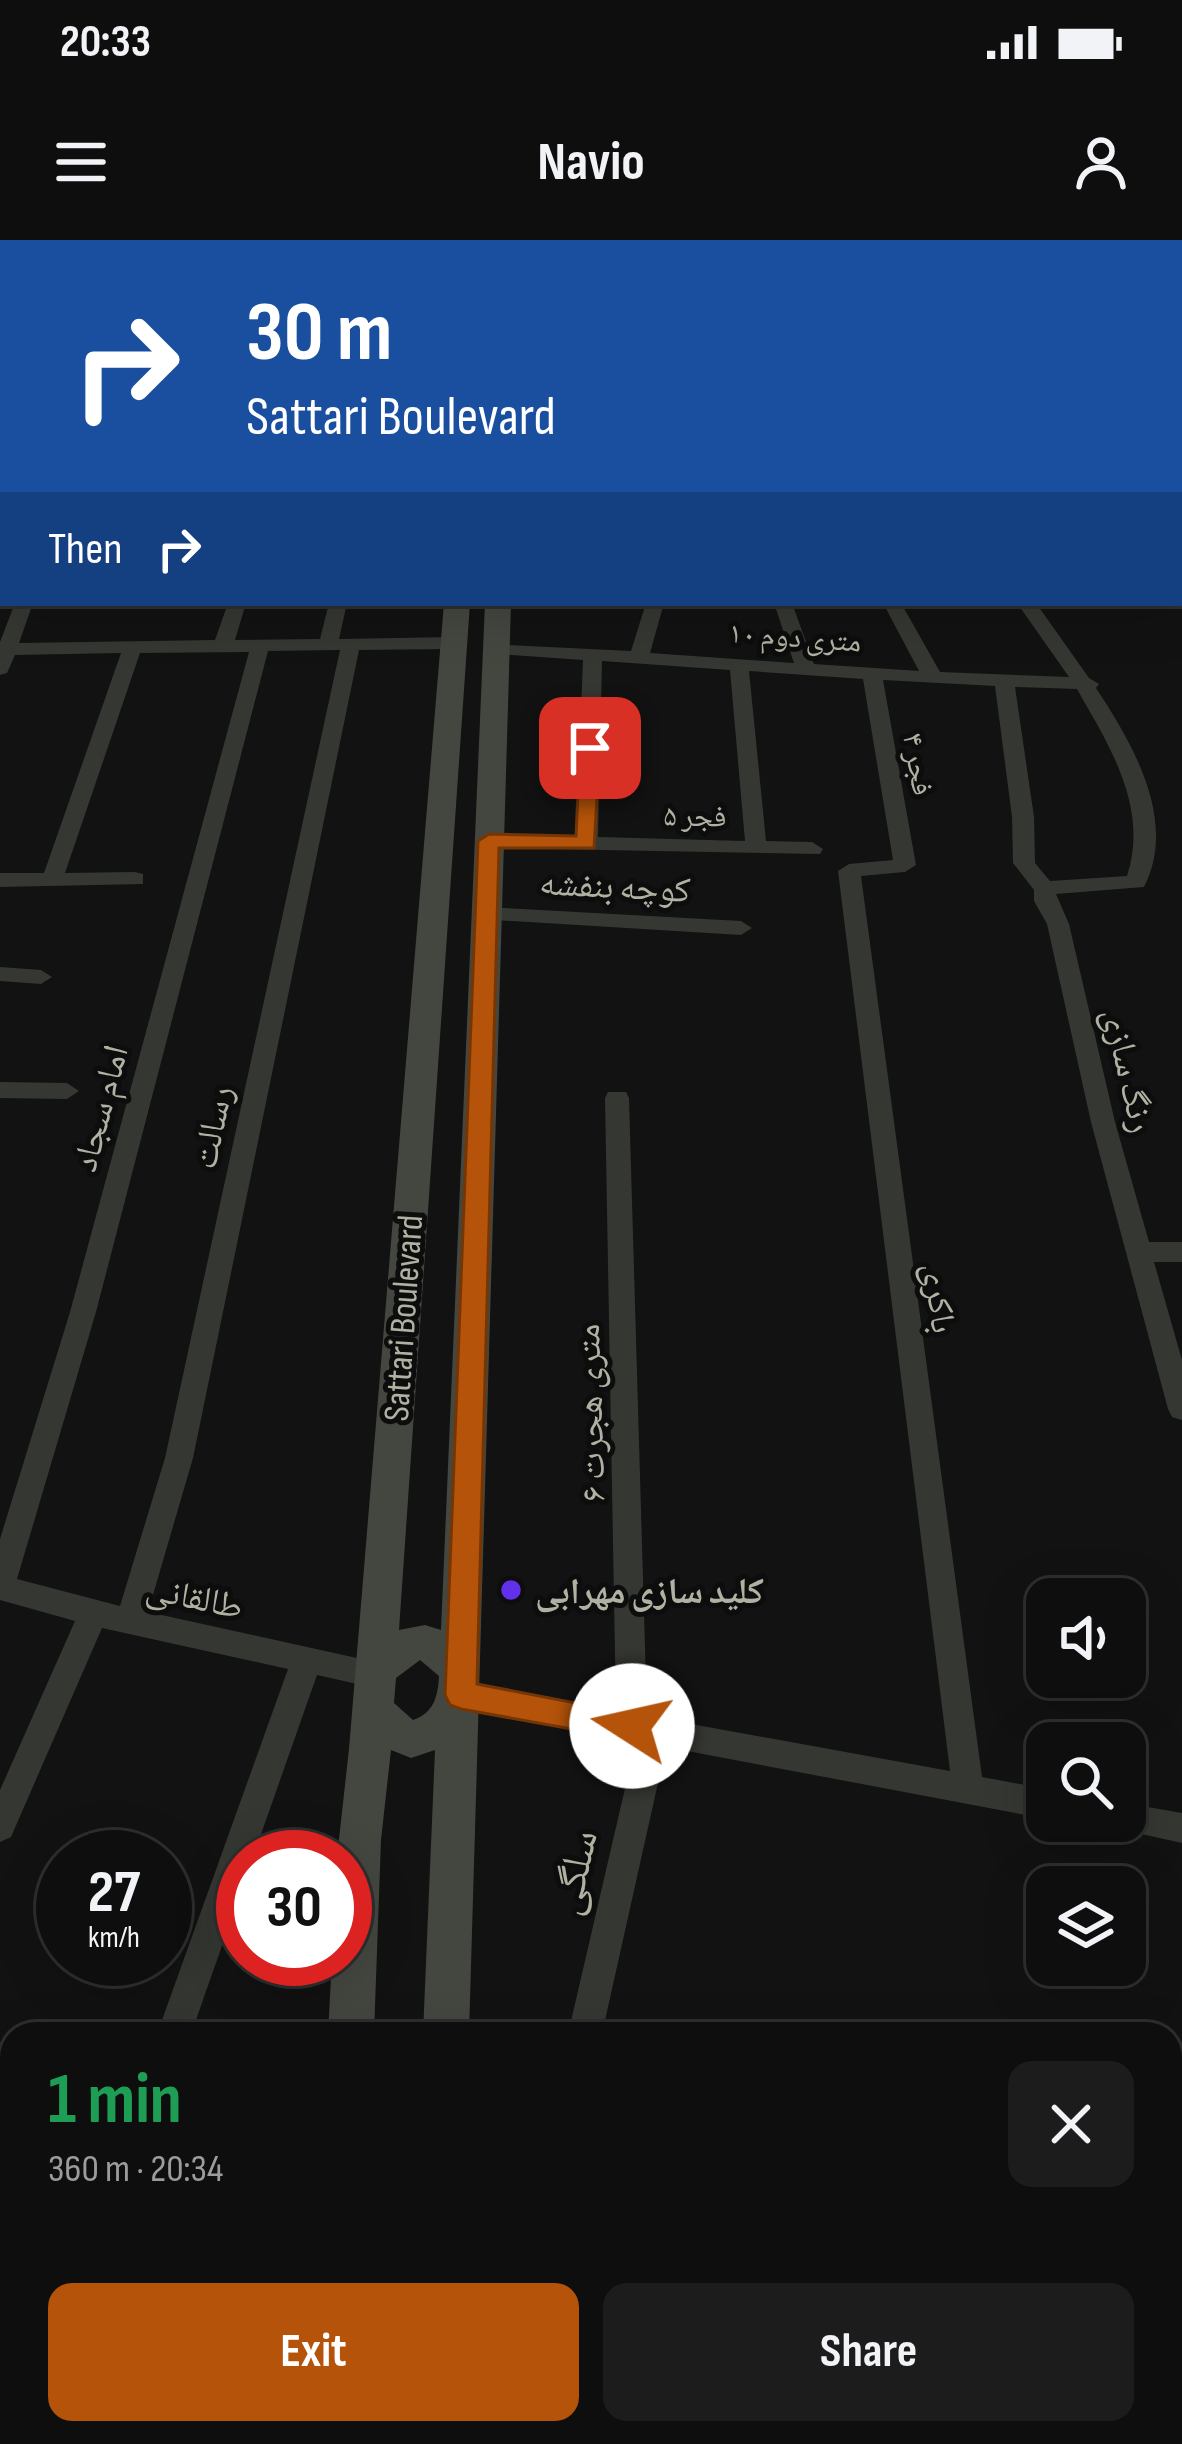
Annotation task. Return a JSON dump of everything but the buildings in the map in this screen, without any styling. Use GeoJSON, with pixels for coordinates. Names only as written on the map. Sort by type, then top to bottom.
{"type":"FeatureCollection","features":[{"type":"Feature","properties":{"kind":"main road"},"geometry":{"type":"LineString","coordinates":[[474,622],[497,635],[474,670],[455,635],[474,622]]}},
{"type":"Feature","properties":{"kind":"main road","name":"Sattari Boulevard"},"geometry":{"type":"LineString","coordinates":[[351,2022],[359,1840],[455,635]]}},
{"type":"Feature","properties":{"kind":"main road","name":"Sattari Boulevard"},"geometry":{"type":"LineString","coordinates":[[447,2022],[497,635]]}},
{"type":"Feature","properties":{"kind":"main road"},"geometry":{"type":"LineString","coordinates":[[425,1642],[446,1654],[461,1690],[436,1731],[410,1739],[387,1727],[374,1684],[403,1646],[425,1642]]}},
{"type":"Feature","properties":{"kind":"street"},"geometry":{"type":"LineString","coordinates":[[0,669],[23,606]]}},
{"type":"Feature","properties":{"kind":"street"},"geometry":{"type":"LineString","coordinates":[[223,647],[236,606]]}},
{"type":"Feature","properties":{"kind":"street","name":"رسالت"},"geometry":{"type":"LineString","coordinates":[[130,1622],[179,1459],[339,644],[338,606]]}},
{"type":"Feature","properties":{"kind":"street"},"geometry":{"type":"LineString","coordinates":[[640,654],[654,606]]}},
{"type":"Feature","properties":{"kind":"street"},"geometry":{"type":"LineString","coordinates":[[784,606],[806,670]]}},
{"type":"Feature","properties":{"kind":"street"},"geometry":{"type":"LineString","coordinates":[[894,606],[933,678]]}},
{"type":"Feature","properties":{"kind":"street"},"geometry":{"type":"LineString","coordinates":[[1028,606],[1089,684],[1135,754],[1150,785],[1160,825],[1146,871],[1136,881],[1045,888]]}},
{"type":"Feature","properties":{"kind":"street"},"geometry":{"type":"LineString","coordinates":[[4,649],[339,644],[455,635]]}},
{"type":"Feature","properties":{"kind":"street","name":"۱۰ متری دوم"},"geometry":{"type":"LineString","coordinates":[[497,635],[593,653],[933,678],[1089,684]]}},
{"type":"Feature","properties":{"kind":"street","name":"امام سجاد"},"geometry":{"type":"LineString","coordinates":[[0,1587],[83,1312],[260,646]]}},
{"type":"Feature","properties":{"kind":"street"},"geometry":{"type":"LineString","coordinates":[[52,880],[132,649]]}},
{"type":"Feature","properties":{"kind":"street"},"geometry":{"type":"LineString","coordinates":[[587,843],[593,653]]}},
{"type":"Feature","properties":{"kind":"street","name":"فجر ۵"},"geometry":{"type":"LineString","coordinates":[[740,664],[756,848]]}},
{"type":"Feature","properties":{"kind":"street","name":"فجر ۴"},"geometry":{"type":"LineString","coordinates":[[872,673],[905,866]]}},
{"type":"Feature","properties":{"kind":"street","name":"رنگ سازی"},"geometry":{"type":"LineString","coordinates":[[1004,681],[1023,818],[1024,863],[1045,888],[1045,901],[1058,924],[1138,1252],[1180,1396]]}},
{"type":"Feature","properties":{"kind":"street","name":"فجر ۵"},"geometry":{"type":"LineString","coordinates":[[489,841],[812,849]]}},
{"type":"Feature","properties":{"kind":"street","name":"باکری"},"geometry":{"type":"LineString","coordinates":[[905,866],[849,871],[968,1790]]}},
{"type":"Feature","properties":{"kind":"street"},"geometry":{"type":"LineString","coordinates":[[0,880],[135,880]]}},
{"type":"Feature","properties":{"kind":"street","name":"کوچه بنفشه"},"geometry":{"type":"LineString","coordinates":[[486,914],[741,928]]}},
{"type":"Feature","properties":{"kind":"street"},"geometry":{"type":"LineString","coordinates":[[0,974],[41,977]]}},
{"type":"Feature","properties":{"kind":"street"},"geometry":{"type":"LineString","coordinates":[[0,1090],[67,1091]]}},
{"type":"Feature","properties":{"kind":"street","name":"۶ متری هجرت"},"geometry":{"type":"LineString","coordinates":[[617,1098],[643,1728]]}},
{"type":"Feature","properties":{"kind":"street"},"geometry":{"type":"LineString","coordinates":[[1138,1252],[1182,1252]]}},
{"type":"Feature","properties":{"kind":"street","name":"طالقانی"},"geometry":{"type":"LineString","coordinates":[[0,1587],[130,1622],[308,1660],[374,1684]]}},
{"type":"Feature","properties":{"kind":"street"},"geometry":{"type":"LineString","coordinates":[[0,1827],[93,1613]]}},
{"type":"Feature","properties":{"kind":"street"},"geometry":{"type":"LineString","coordinates":[[178,2022],[308,1660]]}},
{"type":"Feature","properties":{"kind":"street"},"geometry":{"type":"LineString","coordinates":[[461,1690],[1026,1800]]}},
{"type":"Feature","properties":{"kind":"street","name":"سلگی"},"geometry":{"type":"LineString","coordinates":[[587,2022],[643,1728]]}},
{"type":"Feature","properties":{"kind":"street"},"geometry":{"type":"LineString","coordinates":[[1146,1822],[1182,1828]]}},
{"type":"Feature","properties":{"kind":"place","name":"کلید سازی مهرابی"},"geometry":{"type":"Point","coordinates":[511,1590]}},
{"type":"Feature","properties":{"kind":"route"},"geometry":{"type":"LineString","coordinates":[[590,748],[587,843],[489,841],[461,1695],[632,1726]]}}]}
